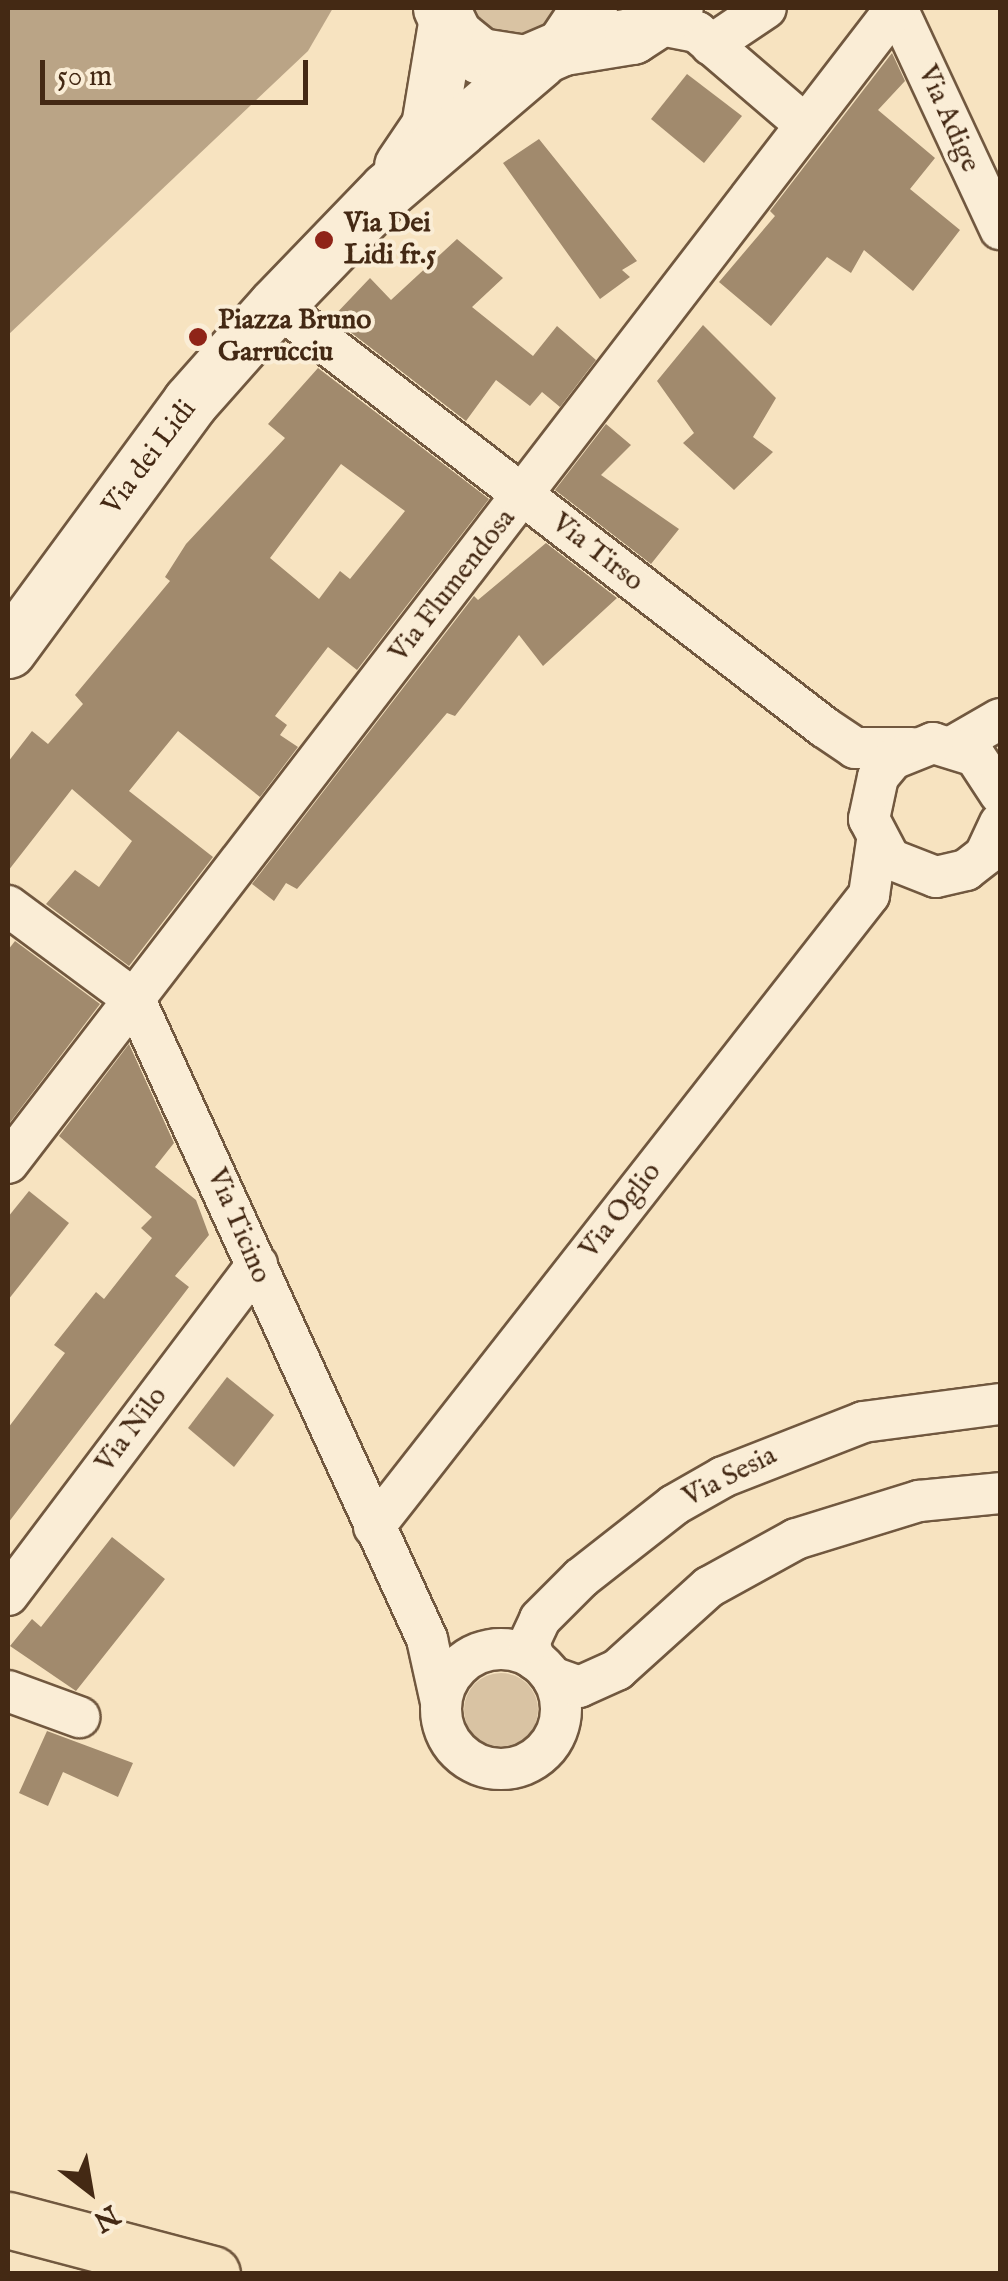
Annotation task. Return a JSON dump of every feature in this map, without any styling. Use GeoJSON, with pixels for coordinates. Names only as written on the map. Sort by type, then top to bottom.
{"type":"FeatureCollection","features":[{"type":"Feature","properties":{"kind":"main road"},"geometry":{"type":"LineString","coordinates":[[443,15],[480,56],[499,62],[564,38],[632,36],[679,25]]}},
{"type":"Feature","properties":{"kind":"main road","name":"Via dei Lidi"},"geometry":{"type":"LineString","coordinates":[[387,190],[429,126],[443,15]]}},
{"type":"Feature","properties":{"kind":"main road","name":"Via dei Lidi"},"geometry":{"type":"LineString","coordinates":[[8,650],[190,402],[276,305],[387,190],[564,38]]}},
{"type":"Feature","properties":{"kind":"main road"},"geometry":{"type":"LineString","coordinates":[[8,2220],[212,2274]]}},
{"type":"Feature","properties":{"kind":"street"},"geometry":{"type":"LineString","coordinates":[[679,25],[766,8]]}},
{"type":"Feature","properties":{"kind":"street","name":"Via Flumendosa"},"geometry":{"type":"LineString","coordinates":[[8,1163],[523,496],[803,123],[897,8]]}},
{"type":"Feature","properties":{"kind":"street","name":"Via Adige"},"geometry":{"type":"LineString","coordinates":[[897,8],[1000,229]]}},
{"type":"Feature","properties":{"kind":"street"},"geometry":{"type":"LineString","coordinates":[[679,25],[803,123]]}},
{"type":"Feature","properties":{"kind":"street","name":"Via Tirso"},"geometry":{"type":"LineString","coordinates":[[276,305],[824,727]]}},
{"type":"Feature","properties":{"kind":"street"},"geometry":{"type":"LineString","coordinates":[[824,727],[854,748],[912,748],[954,746],[1000,719]]}},
{"type":"Feature","properties":{"kind":"street"},"geometry":{"type":"LineString","coordinates":[[824,727],[859,769],[870,796],[876,841],[868,895]]}},
{"type":"Feature","properties":{"kind":"street"},"geometry":{"type":"LineString","coordinates":[[954,746],[998,771]]}},
{"type":"Feature","properties":{"kind":"street"},"geometry":{"type":"LineString","coordinates":[[870,796],[893,759],[912,748]]}},
{"type":"Feature","properties":{"kind":"street"},"geometry":{"type":"LineString","coordinates":[[876,841],[911,872],[936,877],[993,850]]}},
{"type":"Feature","properties":{"kind":"street"},"geometry":{"type":"LineString","coordinates":[[868,895],[911,872]]}},
{"type":"Feature","properties":{"kind":"street","name":"Via Oglio"},"geometry":{"type":"LineString","coordinates":[[374,1528],[868,895]]}},
{"type":"Feature","properties":{"kind":"street","name":"Via Ticino"},"geometry":{"type":"LineString","coordinates":[[8,906],[135,1000],[427,1639],[441,1702]]}},
{"type":"Feature","properties":{"kind":"street","name":"Via Nilo"},"geometry":{"type":"LineString","coordinates":[[8,1595],[257,1264]]}},
{"type":"Feature","properties":{"kind":"street","name":"Via Sesia"},"geometry":{"type":"LineString","coordinates":[[544,1668],[529,1642],[540,1619],[581,1578],[674,1505],[723,1477],[863,1422],[1000,1404]]}},
{"type":"Feature","properties":{"kind":"street"},"geometry":{"type":"LineString","coordinates":[[408,1596],[454,1635],[544,1668],[579,1687],[617,1670],[709,1587],[796,1540],[919,1501],[1000,1493]]}},
{"type":"Feature","properties":{"kind":"street"},"geometry":{"type":"LineString","coordinates":[[491,1650],[458,1668],[441,1702],[442,1721],[460,1753],[475,1764],[512,1768],[546,1750],[561,1714],[544,1668]]}},
{"type":"Feature","properties":{"kind":"street"},"geometry":{"type":"LineString","coordinates":[[8,1691],[79,1717]]}},
{"type":"Feature","properties":{"kind":"shaded area"},"geometry":{"type":"Polygon","coordinates":[[[8,8],[333,8],[308,51],[8,335],[8,8]]]}},
{"type":"Feature","properties":{"kind":"shaded area"},"geometry":{"type":"Polygon","coordinates":[[[454,8],[572,8],[512,51],[454,8]]]}},
{"type":"Feature","properties":{"kind":"shaded area"},"geometry":{"type":"Polygon","coordinates":[[[501,1673],[527,1684],[538,1710],[527,1736],[501,1747],[475,1736],[464,1710],[475,1684],[501,1673]]]}},
{"type":"Feature","properties":{"kind":"building"},"geometry":{"type":"Polygon","coordinates":[[[892,53],[905,81],[878,110],[935,158],[910,189],[960,230],[913,291],[864,250],[851,273],[827,257],[771,326],[719,282],[775,216],[770,211],[892,53]]]}},
{"type":"Feature","properties":{"kind":"building"},"geometry":{"type":"Polygon","coordinates":[[[687,74],[742,116],[704,163],[651,119],[687,74]]]}},
{"type":"Feature","properties":{"kind":"building"},"geometry":{"type":"Polygon","coordinates":[[[539,139],[637,261],[622,270],[630,277],[600,299],[503,163],[539,139]]]}},
{"type":"Feature","properties":{"kind":"building"},"geometry":{"type":"Polygon","coordinates":[[[457,239],[503,278],[472,307],[533,356],[557,326],[596,360],[560,407],[542,392],[530,406],[496,380],[466,421],[332,318],[370,278],[391,300],[457,239]]]}},
{"type":"Feature","properties":{"kind":"building"},"geometry":{"type":"Polygon","coordinates":[[[703,325],[776,398],[753,437],[773,452],[734,490],[683,443],[694,433],[657,381],[703,325]]]}},
{"type":"Feature","properties":{"kind":"building"},"geometry":{"type":"Polygon","coordinates":[[[318,368],[489,499],[357,670],[328,647],[275,716],[287,725],[280,735],[298,747],[260,797],[178,731],[129,791],[213,857],[129,966],[46,904],[75,870],[99,887],[132,841],[72,789],[8,871],[8,762],[32,731],[48,744],[83,704],[75,695],[170,581],[165,577],[186,544],[285,438],[268,424],[318,368]],[[341,464],[270,558],[319,599],[340,571],[350,579],[405,511],[341,464]]]}},
{"type":"Feature","properties":{"kind":"building"},"geometry":{"type":"Polygon","coordinates":[[[606,424],[631,445],[601,475],[679,529],[651,564],[555,490],[606,424]]]}},
{"type":"Feature","properties":{"kind":"building"},"geometry":{"type":"Polygon","coordinates":[[[546,543],[617,598],[543,666],[519,635],[455,716],[447,713],[297,889],[286,883],[274,901],[252,884],[474,596],[478,600],[546,543]]]}},
{"type":"Feature","properties":{"kind":"building"},"geometry":{"type":"Polygon","coordinates":[[[15,941],[100,1004],[8,1125],[8,950],[15,941]]]}},
{"type":"Feature","properties":{"kind":"building"},"geometry":{"type":"Polygon","coordinates":[[[129,1044],[174,1143],[155,1167],[196,1200],[209,1235],[175,1276],[189,1287],[8,1523],[8,1428],[65,1353],[54,1345],[96,1292],[104,1299],[152,1238],[141,1228],[152,1217],[59,1136],[129,1044]]]}},
{"type":"Feature","properties":{"kind":"building"},"geometry":{"type":"Polygon","coordinates":[[[29,1191],[69,1223],[8,1300],[8,1217],[29,1191]]]}},
{"type":"Feature","properties":{"kind":"building"},"geometry":{"type":"Polygon","coordinates":[[[227,1377],[274,1415],[234,1467],[188,1428],[227,1377]]]}},
{"type":"Feature","properties":{"kind":"building"},"geometry":{"type":"Polygon","coordinates":[[[112,1537],[165,1579],[76,1691],[10,1646],[32,1619],[41,1627],[112,1537]]]}},
{"type":"Feature","properties":{"kind":"building"},"geometry":{"type":"Polygon","coordinates":[[[47,1731],[133,1763],[118,1797],[63,1772],[48,1806],[19,1793],[47,1731]]]}},
{"type":"Feature","properties":{"kind":"place","name":"Via Dei Lidi fr.5"},"geometry":{"type":"Point","coordinates":[324,240]}},
{"type":"Feature","properties":{"kind":"place","name":"Piazza Bruno Garrucciu"},"geometry":{"type":"Point","coordinates":[198,337]}}]}
